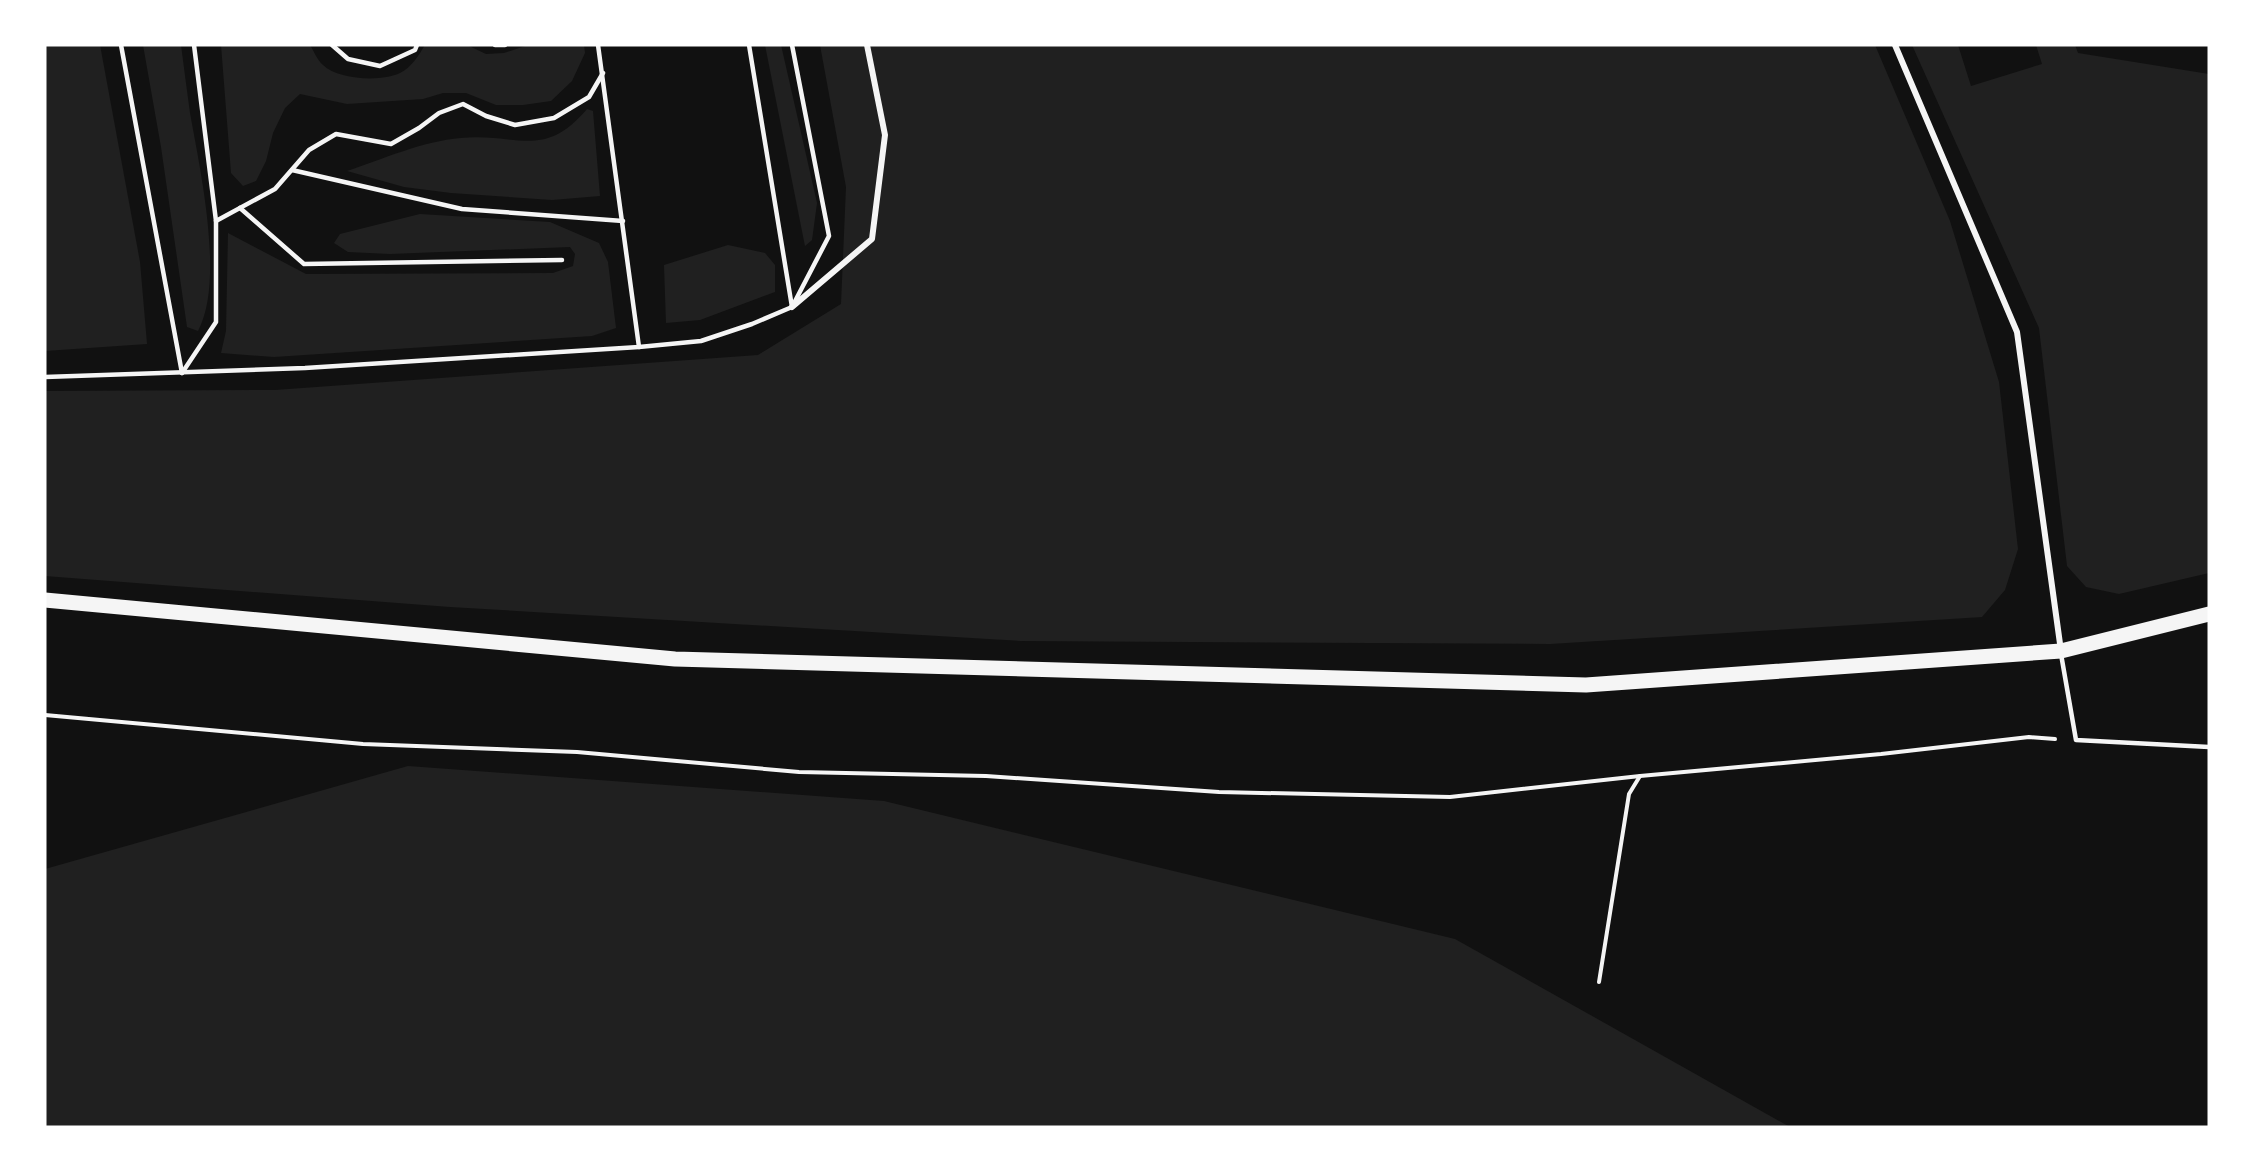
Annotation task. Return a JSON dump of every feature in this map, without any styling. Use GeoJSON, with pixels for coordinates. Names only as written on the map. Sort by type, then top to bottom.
{"type":"FeatureCollection","features":[{"type":"Feature","properties":{"kind":"main road"},"geometry":{"type":"LineString","coordinates":[[45,600],[675,659],[1586,685],[2061,651],[2209,614]]}},
{"type":"Feature","properties":{"kind":"street"},"geometry":{"type":"LineString","coordinates":[[792,307],[872,239],[885,135],[867,45]]}},
{"type":"Feature","properties":{"kind":"street"},"geometry":{"type":"LineString","coordinates":[[1895,45],[2017,332],[2061,651]]}},
{"type":"Feature","properties":{"kind":"lane"},"geometry":{"type":"LineString","coordinates":[[121,45],[182,373]]}},
{"type":"Feature","properties":{"kind":"lane"},"geometry":{"type":"LineString","coordinates":[[182,373],[216,322],[216,221],[194,45]]}},
{"type":"Feature","properties":{"kind":"lane"},"geometry":{"type":"LineString","coordinates":[[332,45],[348,59],[380,66],[415,50],[417,45]]}},
{"type":"Feature","properties":{"kind":"lane"},"geometry":{"type":"LineString","coordinates":[[495,45],[505,45]]}},
{"type":"Feature","properties":{"kind":"lane"},"geometry":{"type":"LineString","coordinates":[[598,45],[639,347]]}},
{"type":"Feature","properties":{"kind":"lane"},"geometry":{"type":"LineString","coordinates":[[749,45],[792,307]]}},
{"type":"Feature","properties":{"kind":"lane"},"geometry":{"type":"LineString","coordinates":[[45,377],[305,368],[639,347],[701,340],[752,324],[792,307],[829,236],[792,45]]}},
{"type":"Feature","properties":{"kind":"lane"},"geometry":{"type":"LineString","coordinates":[[216,221],[275,189],[309,150],[336,134],[391,144],[440,113],[463,104],[486,116],[515,124],[554,118],[589,97],[603,73]]}},
{"type":"Feature","properties":{"kind":"lane"},"geometry":{"type":"LineString","coordinates":[[292,170],[462,209],[623,221]]}},
{"type":"Feature","properties":{"kind":"lane"},"geometry":{"type":"LineString","coordinates":[[240,208],[304,264],[562,260]]}},
{"type":"Feature","properties":{"kind":"lane"},"geometry":{"type":"LineString","coordinates":[[2061,651],[2076,740],[2209,747]]}},
{"type":"Feature","properties":{"kind":"path"},"geometry":{"type":"LineString","coordinates":[[45,715],[363,744],[578,752],[799,772],[986,776],[1219,792],[1450,796],[1881,754],[2029,737],[2076,740]]}},
{"type":"Feature","properties":{"kind":"path"},"geometry":{"type":"LineString","coordinates":[[1599,982],[1629,794],[1640,776]]}},
{"type":"Feature","properties":{"kind":"shaded area"},"geometry":{"type":"Polygon","coordinates":[[[45,45],[100,45],[140,262],[147,344],[45,351],[45,45]]]}},
{"type":"Feature","properties":{"kind":"shaded area"},"geometry":{"type":"Polygon","coordinates":[[[143,45],[181,45],[204,193],[210,255],[210,284],[206,310],[198,331],[187,327],[161,147],[143,45]]]}},
{"type":"Feature","properties":{"kind":"shaded area"},"geometry":{"type":"Polygon","coordinates":[[[221,45],[310,45],[319,61],[330,70],[360,78],[382,78],[404,71],[425,45],[467,45],[486,54],[504,53],[528,45],[584,45],[585,53],[572,81],[551,101],[523,105],[496,105],[466,93],[443,93],[423,99],[347,104],[300,94],[285,108],[273,133],[266,161],[256,181],[243,186],[231,173],[221,45]]]}},
{"type":"Feature","properties":{"kind":"shaded area"},"geometry":{"type":"Polygon","coordinates":[[[765,45],[781,45],[817,203],[812,240],[805,246],[765,45]]]}},
{"type":"Feature","properties":{"kind":"shaded area"},"geometry":{"type":"Polygon","coordinates":[[[820,45],[1875,45],[1950,221],[1999,382],[2018,549],[2005,590],[1982,617],[1550,644],[1021,641],[450,607],[45,576],[45,391],[275,390],[758,355],[841,304],[846,187],[820,45]]]}},
{"type":"Feature","properties":{"kind":"shaded area"},"geometry":{"type":"Polygon","coordinates":[[[1912,45],[1958,45],[1971,86],[2042,64],[2036,45],[2075,45],[2078,53],[2209,74],[2209,573],[2119,594],[2086,587],[2067,566],[2039,328],[1912,45]]]}},
{"type":"Feature","properties":{"kind":"shaded area"},"geometry":{"type":"Polygon","coordinates":[[[587,109],[593,111],[600,196],[552,200],[451,193],[404,187],[347,171],[403,151],[447,140],[481,137],[529,141],[543,139],[572,125],[587,109]]]}},
{"type":"Feature","properties":{"kind":"shaded area"},"geometry":{"type":"Polygon","coordinates":[[[420,214],[550,222],[599,243],[608,262],[616,328],[592,336],[274,357],[221,353],[226,331],[228,233],[306,274],[553,273],[573,266],[575,254],[570,247],[390,254],[348,252],[334,243],[340,234],[420,214]]]}},
{"type":"Feature","properties":{"kind":"shaded area"},"geometry":{"type":"Polygon","coordinates":[[[728,245],[765,253],[775,265],[775,292],[700,320],[666,323],[664,265],[728,245]]]}},
{"type":"Feature","properties":{"kind":"shaded area"},"geometry":{"type":"Polygon","coordinates":[[[408,766],[884,801],[1455,939],[1790,1127],[45,1127],[45,869],[408,766]]]}}]}
